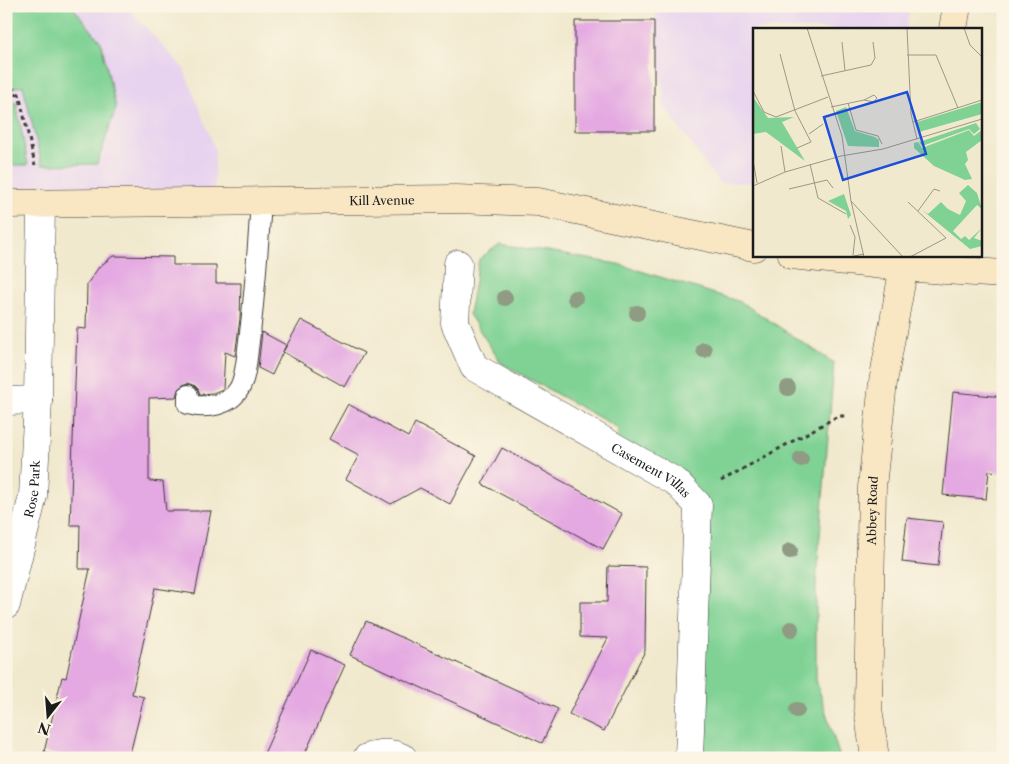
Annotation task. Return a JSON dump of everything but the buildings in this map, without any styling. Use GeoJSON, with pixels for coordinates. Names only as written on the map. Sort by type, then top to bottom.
{"type":"FeatureCollection","features":[{"type":"Feature","properties":{"kind":"main road"},"geometry":{"type":"LineString","coordinates":[[953,28],[957,6]]}},
{"type":"Feature","properties":{"kind":"main road","name":"Kill Avenue"},"geometry":{"type":"LineString","coordinates":[[6,204],[456,199],[538,202],[753,247]]}},
{"type":"Feature","properties":{"kind":"main road"},"geometry":{"type":"LineString","coordinates":[[811,256],[904,261],[1003,274]]}},
{"type":"Feature","properties":{"kind":"main road","name":"Abbey Road"},"geometry":{"type":"LineString","coordinates":[[875,758],[868,708],[872,487],[883,382],[904,261]]}},
{"type":"Feature","properties":{"kind":"street","name":"Rose Park"},"geometry":{"type":"LineString","coordinates":[[6,605],[33,496],[38,400],[41,203]]}},
{"type":"Feature","properties":{"kind":"street","name":"Casement Villas"},"geometry":{"type":"LineString","coordinates":[[458,264],[455,323],[474,367],[676,482],[698,505],[688,758]]}},
{"type":"Feature","properties":{"kind":"street"},"geometry":{"type":"LineString","coordinates":[[6,401],[38,400]]}},
{"type":"Feature","properties":{"kind":"street"},"geometry":{"type":"LineString","coordinates":[[367,758],[376,754],[394,754],[403,758]]}},
{"type":"Feature","properties":{"kind":"lane"},"geometry":{"type":"LineString","coordinates":[[188,395],[188,404],[210,406],[222,404],[233,397],[240,388],[246,360],[256,286],[260,200]]}},
{"type":"Feature","properties":{"kind":"path"},"geometry":{"type":"LineString","coordinates":[[6,82],[19,94],[36,165]]}},
{"type":"Feature","properties":{"kind":"path"},"geometry":{"type":"LineString","coordinates":[[6,97],[19,94]]}},
{"type":"Feature","properties":{"kind":"path"},"geometry":{"type":"LineString","coordinates":[[692,498],[838,416],[879,418]]}},
{"type":"Feature","properties":{"kind":"shaded area"},"geometry":{"type":"Polygon","coordinates":[[[6,6],[126,6],[184,69],[215,149],[214,202],[6,204],[6,6]]]}},
{"type":"Feature","properties":{"kind":"shaded area"},"geometry":{"type":"Polygon","coordinates":[[[591,6],[910,6],[906,28],[753,28],[753,182],[719,183],[664,106],[656,28],[656,9],[591,6]]]}},
{"type":"Feature","properties":{"kind":"green space"},"geometry":{"type":"Polygon","coordinates":[[[6,6],[72,6],[101,42],[116,108],[97,164],[42,165],[23,86],[6,89],[6,6]]]}},
{"type":"Feature","properties":{"kind":"green space"},"geometry":{"type":"Polygon","coordinates":[[[16,102],[28,165],[6,165],[6,104],[16,102]]]}},
{"type":"Feature","properties":{"kind":"green space"},"geometry":{"type":"Polygon","coordinates":[[[500,244],[618,264],[741,302],[834,363],[816,584],[816,680],[840,758],[703,758],[709,504],[618,440],[618,428],[501,363],[469,314],[479,259],[500,244]]]}}]}
